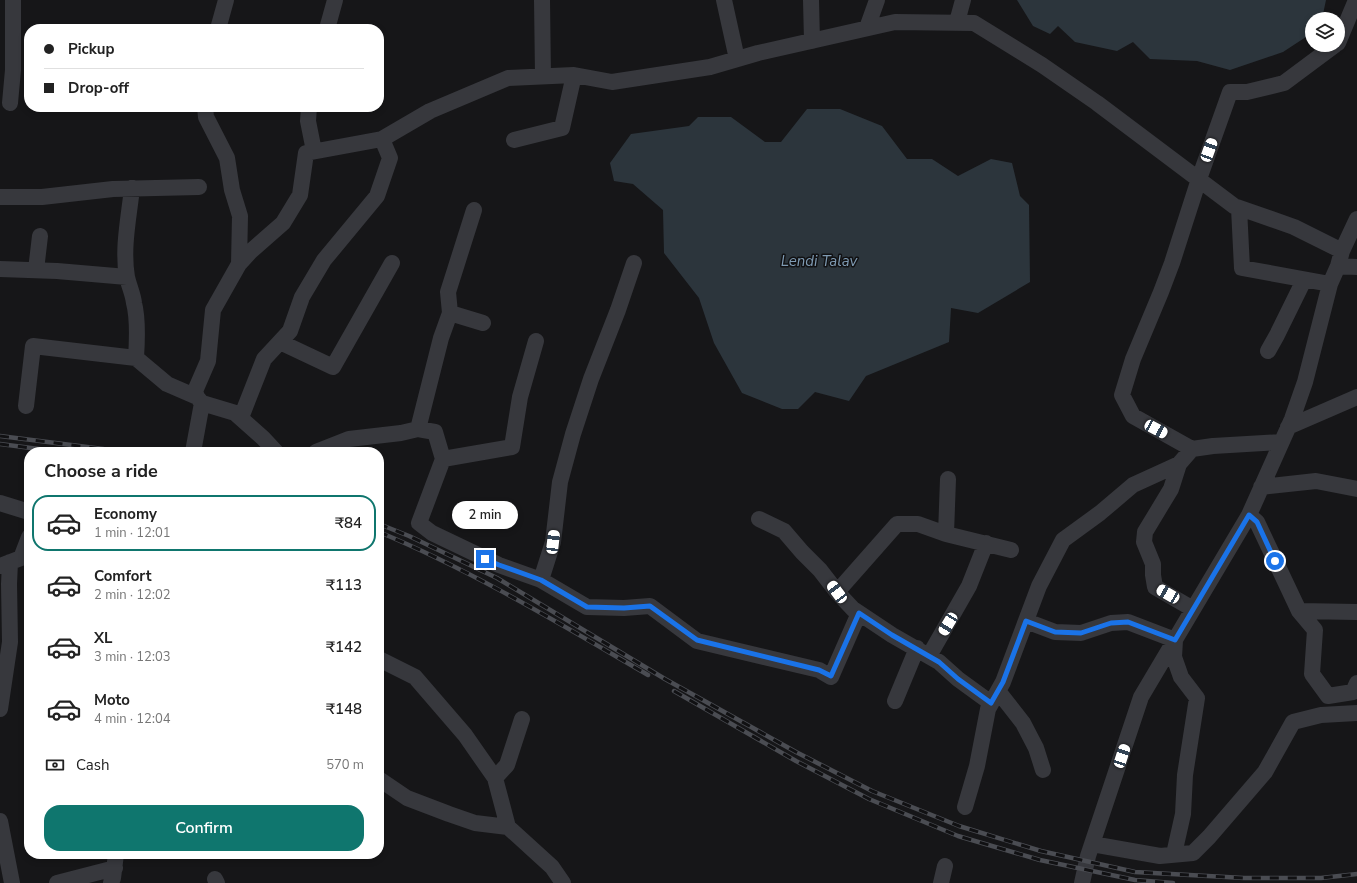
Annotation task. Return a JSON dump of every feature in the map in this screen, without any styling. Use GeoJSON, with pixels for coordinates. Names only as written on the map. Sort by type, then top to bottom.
{"type":"FeatureCollection","features":[{"type":"Feature","properties":{"kind":"street"},"geometry":{"type":"LineString","coordinates":[[10,103],[13,70],[13,0]]}},
{"type":"Feature","properties":{"kind":"street"},"geometry":{"type":"LineString","coordinates":[[219,24],[226,0]]}},
{"type":"Feature","properties":{"kind":"street"},"geometry":{"type":"LineString","coordinates":[[328,24],[335,0]]}},
{"type":"Feature","properties":{"kind":"street"},"geometry":{"type":"LineString","coordinates":[[542,0],[543,76]]}},
{"type":"Feature","properties":{"kind":"street"},"geometry":{"type":"LineString","coordinates":[[724,0],[737,59]]}},
{"type":"Feature","properties":{"kind":"street"},"geometry":{"type":"LineString","coordinates":[[811,0],[812,41]]}},
{"type":"Feature","properties":{"kind":"street"},"geometry":{"type":"LineString","coordinates":[[867,28],[877,0]]}},
{"type":"Feature","properties":{"kind":"street"},"geometry":{"type":"LineString","coordinates":[[957,22],[963,0]]}},
{"type":"Feature","properties":{"kind":"street"},"geometry":{"type":"LineString","coordinates":[[1345,26],[1356,0]]}},
{"type":"Feature","properties":{"kind":"street"},"geometry":{"type":"LineString","coordinates":[[194,447],[200,400],[195,391],[208,361],[213,310],[239,264],[250,252],[283,223],[300,194],[306,153],[382,139],[430,111],[508,78],[574,75],[612,82],[710,67],[737,59],[895,22],[974,23],[1042,65],[1097,103],[1199,178],[1234,206],[1294,227],[1342,251]]}},
{"type":"Feature","properties":{"kind":"street"},"geometry":{"type":"LineString","coordinates":[[1281,442],[1212,446],[1192,449],[1133,416],[1122,395],[1133,359],[1172,263],[1199,178],[1230,92],[1248,92],[1284,83],[1326,52]]}},
{"type":"Feature","properties":{"kind":"street"},"geometry":{"type":"LineString","coordinates":[[514,140],[562,128],[574,75]]}},
{"type":"Feature","properties":{"kind":"street"},"geometry":{"type":"LineString","coordinates":[[206,112],[206,117],[226,158],[232,190],[240,216],[239,264]]}},
{"type":"Feature","properties":{"kind":"street"},"geometry":{"type":"LineString","coordinates":[[309,112],[308,121],[314,152]]}},
{"type":"Feature","properties":{"kind":"street"},"geometry":{"type":"LineString","coordinates":[[26,406],[33,346],[136,358],[167,384],[200,400],[242,415],[264,359],[290,332],[302,296],[324,260],[377,196],[390,158],[382,139]]}},
{"type":"Feature","properties":{"kind":"street"},"geometry":{"type":"LineString","coordinates":[[0,197],[42,197],[112,188],[199,187]]}},
{"type":"Feature","properties":{"kind":"street"},"geometry":{"type":"LineString","coordinates":[[132,188],[126,239],[127,276],[135,304],[137,347],[136,358]]}},
{"type":"Feature","properties":{"kind":"street"},"geometry":{"type":"LineString","coordinates":[[1239,208],[1242,268],[1330,284]]}},
{"type":"Feature","properties":{"kind":"street"},"geometry":{"type":"LineString","coordinates":[[418,429],[441,338],[450,313],[448,292],[474,210]]}},
{"type":"Feature","properties":{"kind":"street"},"geometry":{"type":"LineString","coordinates":[[1082,883],[1090,850],[1141,697],[1249,515],[1288,427],[1305,382],[1330,284],[1338,266],[1342,251],[1357,219]]}},
{"type":"Feature","properties":{"kind":"street"},"geometry":{"type":"LineString","coordinates":[[36,270],[40,236]]}},
{"type":"Feature","properties":{"kind":"street"},"geometry":{"type":"LineString","coordinates":[[280,342],[333,367],[392,263]]}},
{"type":"Feature","properties":{"kind":"street"},"geometry":{"type":"LineString","coordinates":[[541,580],[553,542],[560,482],[573,434],[591,378],[618,310],[634,263]]}},
{"type":"Feature","properties":{"kind":"street"},"geometry":{"type":"LineString","coordinates":[[1338,266],[1357,267]]}},
{"type":"Feature","properties":{"kind":"street"},"geometry":{"type":"LineString","coordinates":[[0,269],[127,276]]}},
{"type":"Feature","properties":{"kind":"street"},"geometry":{"type":"LineString","coordinates":[[1268,351],[1304,280]]}},
{"type":"Feature","properties":{"kind":"street"},"geometry":{"type":"LineString","coordinates":[[450,313],[483,323]]}},
{"type":"Feature","properties":{"kind":"street"},"geometry":{"type":"LineString","coordinates":[[443,460],[512,447],[520,397],[536,341]]}},
{"type":"Feature","properties":{"kind":"street"},"geometry":{"type":"LineString","coordinates":[[1288,427],[1357,397]]}},
{"type":"Feature","properties":{"kind":"street"},"geometry":{"type":"LineString","coordinates":[[236,414],[271,447]]}},
{"type":"Feature","properties":{"kind":"street"},"geometry":{"type":"LineString","coordinates":[[330,447],[349,440],[401,433],[418,429],[435,432],[443,460],[419,522],[432,533],[499,565],[541,580],[587,607],[624,608],[650,606],[697,640],[819,670],[831,676],[859,613]]}},
{"type":"Feature","properties":{"kind":"street"},"geometry":{"type":"LineString","coordinates":[[1192,449],[1179,464],[1171,489],[1145,532],[1144,542],[1153,564],[1155,587],[1193,609]]}},
{"type":"Feature","properties":{"kind":"street"},"geometry":{"type":"LineString","coordinates":[[965,807],[977,766],[988,709],[1003,682],[1039,586],[1063,540],[1133,485],[1179,464]]}},
{"type":"Feature","properties":{"kind":"street"},"geometry":{"type":"LineString","coordinates":[[946,534],[948,479]]}},
{"type":"Feature","properties":{"kind":"street"},"geometry":{"type":"LineString","coordinates":[[1261,487],[1316,481],[1357,489]]}},
{"type":"Feature","properties":{"kind":"street"},"geometry":{"type":"LineString","coordinates":[[0,503],[24,510]]}},
{"type":"Feature","properties":{"kind":"street"},"geometry":{"type":"LineString","coordinates":[[1249,515],[1257,522],[1299,611],[1315,630],[1312,674],[1328,696],[1353,692],[1357,683]]}},
{"type":"Feature","properties":{"kind":"street"},"geometry":{"type":"LineString","coordinates":[[759,519],[784,531],[853,609],[892,635],[923,652],[995,697],[1023,723],[1036,748],[1043,770]]}},
{"type":"Feature","properties":{"kind":"street"},"geometry":{"type":"LineString","coordinates":[[837,592],[897,524],[918,524],[946,534],[1012,550]]}},
{"type":"Feature","properties":{"kind":"street"},"geometry":{"type":"LineString","coordinates":[[895,701],[923,652],[969,586],[986,543]]}},
{"type":"Feature","properties":{"kind":"street"},"geometry":{"type":"LineString","coordinates":[[0,709],[10,642],[9,584],[5,564],[21,558],[24,550]]}},
{"type":"Feature","properties":{"kind":"street"},"geometry":{"type":"LineString","coordinates":[[1299,611],[1357,612]]}},
{"type":"Feature","properties":{"kind":"street"},"geometry":{"type":"LineString","coordinates":[[1026,621],[1055,632],[1081,633],[1111,623],[1128,622],[1175,640]]}},
{"type":"Feature","properties":{"kind":"street"},"geometry":{"type":"LineString","coordinates":[[1174,854],[1183,814],[1185,775],[1197,698],[1181,676],[1174,657],[1175,640]]}},
{"type":"Feature","properties":{"kind":"street"},"geometry":{"type":"LineString","coordinates":[[384,661],[416,677],[465,735],[495,778],[508,827],[552,867],[563,883]]}},
{"type":"Feature","properties":{"kind":"street"},"geometry":{"type":"LineString","coordinates":[[1090,850],[1160,856],[1193,853],[1265,772],[1293,722],[1322,715],[1357,713]]}},
{"type":"Feature","properties":{"kind":"street"},"geometry":{"type":"LineString","coordinates":[[495,778],[507,765],[522,719]]}},
{"type":"Feature","properties":{"kind":"street"},"geometry":{"type":"LineString","coordinates":[[384,782],[407,798],[449,814],[475,823],[508,827]]}},
{"type":"Feature","properties":{"kind":"street"},"geometry":{"type":"LineString","coordinates":[[0,821],[12,883]]}},
{"type":"Feature","properties":{"kind":"street"},"geometry":{"type":"LineString","coordinates":[[941,883],[945,866]]}},
{"type":"Feature","properties":{"kind":"street"},"geometry":{"type":"LineString","coordinates":[[57,883],[114,868]]}},
{"type":"Feature","properties":{"kind":"water"},"geometry":{"type":"Polygon","coordinates":[[[1017,0],[1326,0],[1323,12],[1305,12],[1305,38],[1283,52],[1230,70],[1197,61],[1150,59],[1133,42],[1117,51],[1075,42],[1058,26],[1050,34],[1033,26],[1017,0]]]}},
{"type":"Feature","properties":{"kind":"water","name":"Lendi Talav"},"geometry":{"type":"Polygon","coordinates":[[[807,109],[840,109],[882,126],[907,159],[932,159],[958,176],[991,159],[1012,163],[1020,196],[1029,205],[1030,282],[978,313],[951,308],[949,342],[866,376],[849,401],[815,392],[798,409],[782,409],[742,393],[714,343],[699,298],[664,253],[663,210],[633,184],[614,181],[610,163],[631,134],[689,126],[698,117],[731,117],[765,142],[781,142],[807,109]]]}},
{"type":"Feature","properties":{"kind":"railway"},"geometry":{"type":"LineString","coordinates":[[0,436],[87,447]]}},
{"type":"Feature","properties":{"kind":"railway"},"geometry":{"type":"LineString","coordinates":[[0,444],[24,447]]}},
{"type":"Feature","properties":{"kind":"railway"},"geometry":{"type":"LineString","coordinates":[[384,526],[409,536],[497,578],[665,679],[796,752],[872,791],[959,826],[1041,851],[1135,872],[1244,878],[1321,878],[1357,874]]}},
{"type":"Feature","properties":{"kind":"railway"},"geometry":{"type":"LineString","coordinates":[[384,534],[414,547],[516,599],[648,675]]}},
{"type":"Feature","properties":{"kind":"railway"},"geometry":{"type":"LineString","coordinates":[[674,691],[796,761],[869,799],[958,836],[1040,860],[1135,880],[1173,883]]}},
{"type":"Feature","properties":{"kind":"route"},"geometry":{"type":"LineString","coordinates":[[485,559],[541,580],[587,607],[624,608],[650,606],[697,640],[819,670],[831,676],[859,613],[892,635],[939,662],[958,679],[991,703],[1003,682],[1026,621],[1055,632],[1081,633],[1111,623],[1128,622],[1175,640],[1249,515],[1257,522],[1275,561]]}}]}
